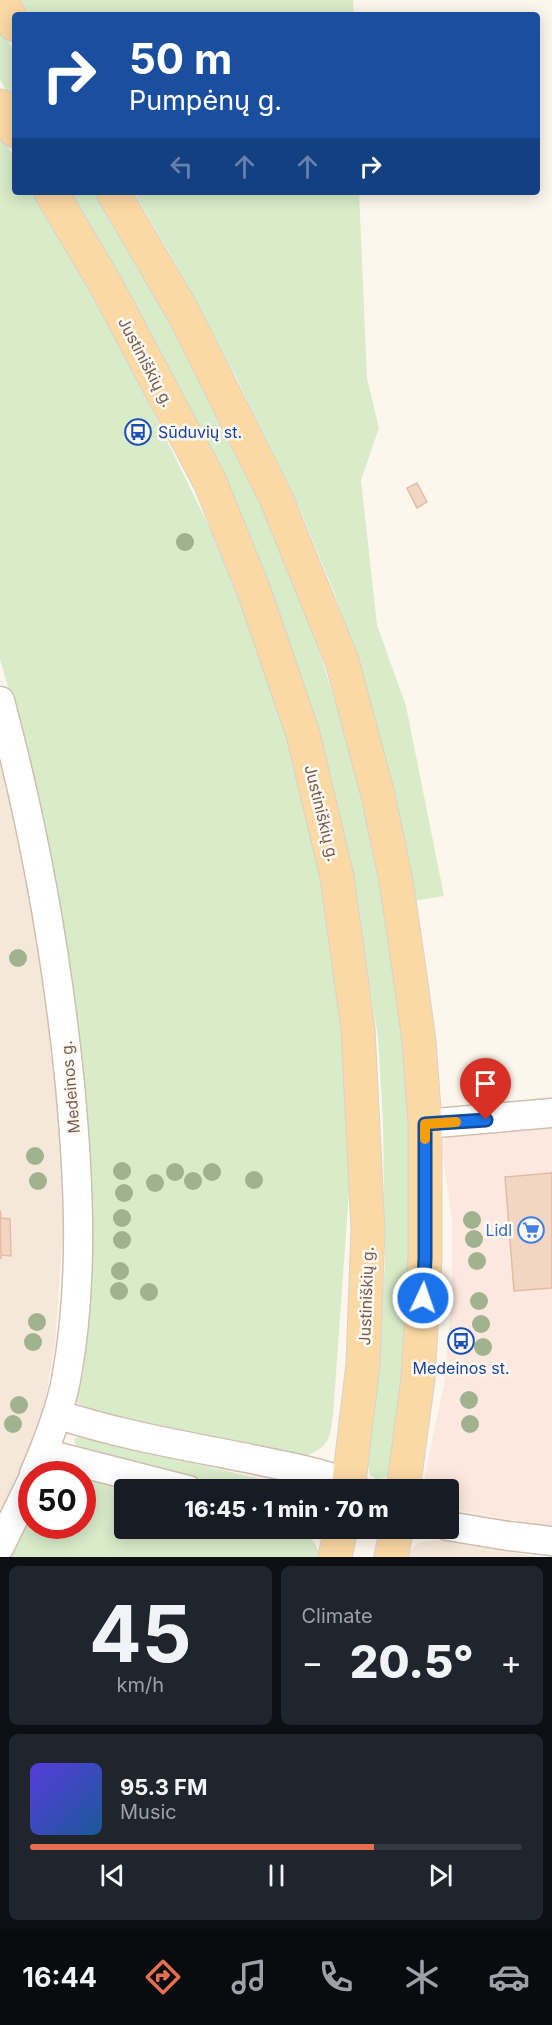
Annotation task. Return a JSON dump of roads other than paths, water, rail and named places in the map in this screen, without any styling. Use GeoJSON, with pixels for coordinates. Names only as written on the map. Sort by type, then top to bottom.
{"type":"FeatureCollection","features":[{"type":"Feature","properties":{"kind":"main road"},"geometry":{"type":"LineString","coordinates":[[1,0],[12,20]]}},
{"type":"Feature","properties":{"kind":"main road"},"geometry":{"type":"LineString","coordinates":[[0,106],[12,126]]}},
{"type":"Feature","properties":{"kind":"main road","name":"Justiniškių g."},"geometry":{"type":"LineString","coordinates":[[53,195],[107,287],[210,482],[254,591],[303,734],[337,877],[358,1029],[368,1229],[363,1364],[352,1479]]}},
{"type":"Feature","properties":{"kind":"main road"},"geometry":{"type":"LineString","coordinates":[[115,195],[184,314],[276,498],[342,661],[378,795],[396,881],[419,1041],[425,1124],[425,1258],[420,1357],[404,1479]]}},
{"type":"Feature","properties":{"kind":"main road"},"geometry":{"type":"LineString","coordinates":[[335,1557],[339,1539]]}},
{"type":"Feature","properties":{"kind":"main road"},"geometry":{"type":"LineString","coordinates":[[391,1557],[395,1539]]}},
{"type":"Feature","properties":{"kind":"street","name":"Medeinos g."},"geometry":{"type":"LineString","coordinates":[[0,701],[20,776],[42,884],[65,1030],[76,1164],[76,1292],[71,1349],[57,1414],[40,1461]]}},
{"type":"Feature","properties":{"kind":"street"},"geometry":{"type":"LineString","coordinates":[[425,1124],[552,1113]]}},
{"type":"Feature","properties":{"kind":"street"},"geometry":{"type":"LineString","coordinates":[[57,1414],[95,1425],[295,1468],[326,1479]]}},
{"type":"Feature","properties":{"kind":"street"},"geometry":{"type":"LineString","coordinates":[[96,1474],[125,1479]]}},
{"type":"Feature","properties":{"kind":"street"},"geometry":{"type":"LineString","coordinates":[[0,1546],[18,1509]]}},
{"type":"Feature","properties":{"kind":"street"},"geometry":{"type":"LineString","coordinates":[[459,1528],[552,1541]]}},
{"type":"Feature","properties":{"kind":"place","name":"Sūduvių st."},"geometry":{"type":"Point","coordinates":[138,432]}},
{"type":"Feature","properties":{"kind":"place","name":"Lidl"},"geometry":{"type":"Point","coordinates":[531,1230]}},
{"type":"Feature","properties":{"kind":"place","name":"Medeinos st."},"geometry":{"type":"Point","coordinates":[461,1341]}}]}
